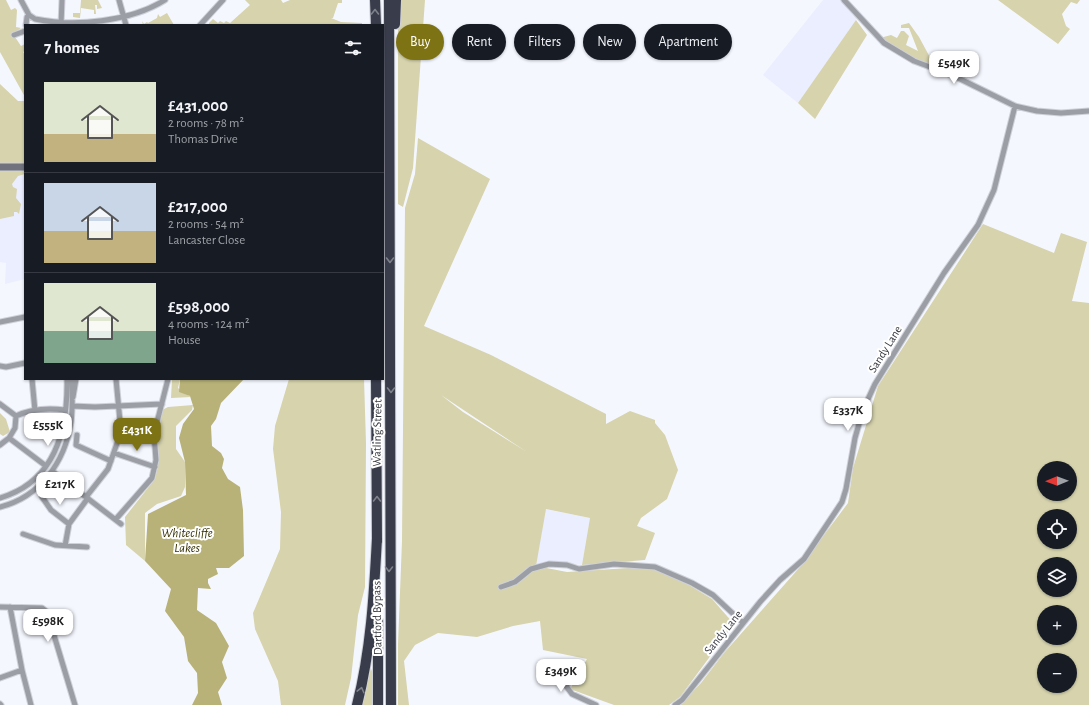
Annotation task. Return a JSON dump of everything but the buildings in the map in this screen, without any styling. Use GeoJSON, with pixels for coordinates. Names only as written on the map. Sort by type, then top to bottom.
{"type":"FeatureCollection","features":[{"type":"Feature","properties":{"kind":"highway"},"geometry":{"type":"LineString","coordinates":[[375,0],[376,24]]}},
{"type":"Feature","properties":{"kind":"highway","name":"Watling Street"},"geometry":{"type":"LineString","coordinates":[[389,0],[391,412],[389,530]]}},
{"type":"Feature","properties":{"kind":"highway"},"geometry":{"type":"LineString","coordinates":[[390,151],[396,0]]}},
{"type":"Feature","properties":{"kind":"highway","name":"Watling Street"},"geometry":{"type":"LineString","coordinates":[[376,380],[377,541]]}},
{"type":"Feature","properties":{"kind":"highway","name":"Dartford Bypass"},"geometry":{"type":"LineString","coordinates":[[389,530],[391,705]]}},
{"type":"Feature","properties":{"kind":"highway"},"geometry":{"type":"LineString","coordinates":[[357,705],[365,674],[370,637],[377,541]]}},
{"type":"Feature","properties":{"kind":"highway","name":"Dartford Bypass"},"geometry":{"type":"LineString","coordinates":[[377,541],[378,705]]}},
{"type":"Feature","properties":{"kind":"street"},"geometry":{"type":"LineString","coordinates":[[21,0],[29,14],[37,20],[61,23],[89,23],[123,16],[151,7],[165,0]]}},
{"type":"Feature","properties":{"kind":"street"},"geometry":{"type":"LineString","coordinates":[[61,23],[62,0]]}},
{"type":"Feature","properties":{"kind":"street"},"geometry":{"type":"LineString","coordinates":[[119,0],[126,24]]}},
{"type":"Feature","properties":{"kind":"street"},"geometry":{"type":"LineString","coordinates":[[201,24],[223,0]]}},
{"type":"Feature","properties":{"kind":"street"},"geometry":{"type":"LineString","coordinates":[[844,0],[884,43],[914,61],[954,76],[1015,106],[1037,111],[1061,113],[1089,111]]}},
{"type":"Feature","properties":{"kind":"street"},"geometry":{"type":"LineString","coordinates":[[26,24],[29,14]]}},
{"type":"Feature","properties":{"kind":"street"},"geometry":{"type":"LineString","coordinates":[[14,35],[24,31]]}},
{"type":"Feature","properties":{"kind":"street","name":"Sandy Lane"},"geometry":{"type":"LineString","coordinates":[[675,705],[682,700],[743,623],[780,580],[804,559],[842,502],[846,489],[855,438],[863,410],[878,378],[944,273],[978,225],[994,190],[1015,106]]}},
{"type":"Feature","properties":{"kind":"street"},"geometry":{"type":"LineString","coordinates":[[0,167],[24,167]]}},
{"type":"Feature","properties":{"kind":"street"},"geometry":{"type":"LineString","coordinates":[[0,322],[24,317]]}},
{"type":"Feature","properties":{"kind":"street"},"geometry":{"type":"LineString","coordinates":[[0,366],[6,367],[24,363]]}},
{"type":"Feature","properties":{"kind":"street"},"geometry":{"type":"LineString","coordinates":[[32,380],[35,411]]}},
{"type":"Feature","properties":{"kind":"street"},"geometry":{"type":"LineString","coordinates":[[0,497],[12,494],[26,486],[46,466],[53,456],[61,438],[67,380]]}},
{"type":"Feature","properties":{"kind":"street"},"geometry":{"type":"LineString","coordinates":[[0,507],[29,494],[44,482],[62,454],[67,442],[72,406],[72,380]]}},
{"type":"Feature","properties":{"kind":"street"},"geometry":{"type":"LineString","coordinates":[[72,400],[76,388],[76,380]]}},
{"type":"Feature","properties":{"kind":"street"},"geometry":{"type":"LineString","coordinates":[[65,546],[69,524],[108,469],[121,431],[116,380]]}},
{"type":"Feature","properties":{"kind":"street"},"geometry":{"type":"LineString","coordinates":[[116,519],[152,478],[155,466],[154,434],[168,380]]}},
{"type":"Feature","properties":{"kind":"street"},"geometry":{"type":"LineString","coordinates":[[0,404],[12,411],[16,416],[15,430],[9,438],[0,445]]}},
{"type":"Feature","properties":{"kind":"street"},"geometry":{"type":"LineString","coordinates":[[72,406],[162,404]]}},
{"type":"Feature","properties":{"kind":"street"},"geometry":{"type":"LineString","coordinates":[[16,416],[51,408],[65,410]]}},
{"type":"Feature","properties":{"kind":"street"},"geometry":{"type":"LineString","coordinates":[[77,435],[76,445],[111,461]]}},
{"type":"Feature","properties":{"kind":"street"},"geometry":{"type":"LineString","coordinates":[[9,438],[46,466]]}},
{"type":"Feature","properties":{"kind":"street"},"geometry":{"type":"LineString","coordinates":[[114,453],[155,466]]}},
{"type":"Feature","properties":{"kind":"street"},"geometry":{"type":"LineString","coordinates":[[52,471],[122,524]]}},
{"type":"Feature","properties":{"kind":"street"},"geometry":{"type":"LineString","coordinates":[[42,497],[51,510],[69,524]]}},
{"type":"Feature","properties":{"kind":"street"},"geometry":{"type":"LineString","coordinates":[[23,534],[55,545],[87,547]]}},
{"type":"Feature","properties":{"kind":"street"},"geometry":{"type":"LineString","coordinates":[[501,588],[515,582],[531,569],[549,564],[567,565],[579,569],[614,564],[644,565],[655,567],[712,595],[743,623]]}},
{"type":"Feature","properties":{"kind":"street"},"geometry":{"type":"LineString","coordinates":[[0,607],[42,608],[47,612],[75,705]]}},
{"type":"Feature","properties":{"kind":"street"},"geometry":{"type":"LineString","coordinates":[[10,607],[22,670],[31,705]]}},
{"type":"Feature","properties":{"kind":"street"},"geometry":{"type":"LineString","coordinates":[[580,664],[566,686],[572,694],[596,705]]}},
{"type":"Feature","properties":{"kind":"street"},"geometry":{"type":"LineString","coordinates":[[0,678],[22,670]]}},
{"type":"Feature","properties":{"kind":"shaded area"},"geometry":{"type":"Polygon","coordinates":[[[0,0],[6,0],[11,10],[15,8],[17,10],[16,27],[21,28],[13,34],[21,46],[24,44],[24,95],[0,52],[0,0]]]}},
{"type":"Feature","properties":{"kind":"shaded area"},"geometry":{"type":"Polygon","coordinates":[[[81,0],[98,0],[102,8],[97,9],[97,5],[95,5],[96,14],[94,14],[94,10],[81,8],[80,18],[73,17],[73,13],[80,13],[81,0]]]}},
{"type":"Feature","properties":{"kind":"shaded area"},"geometry":{"type":"Polygon","coordinates":[[[245,0],[281,0],[283,3],[290,0],[342,0],[342,3],[338,3],[333,18],[331,18],[341,22],[362,24],[209,24],[213,19],[218,23],[220,21],[224,23],[226,21],[230,23],[250,5],[245,0]]]}},
{"type":"Feature","properties":{"kind":"shaded area"},"geometry":{"type":"Polygon","coordinates":[[[398,0],[425,0],[423,24],[398,24],[398,0]]]}},
{"type":"Feature","properties":{"kind":"shaded area"},"geometry":{"type":"Polygon","coordinates":[[[823,0],[841,0],[857,19],[798,103],[763,75],[823,0]]]}},
{"type":"Feature","properties":{"kind":"shaded area"},"geometry":{"type":"Polygon","coordinates":[[[998,0],[1080,0],[1077,4],[1071,2],[1062,14],[1066,26],[1070,29],[1058,44],[998,0]]]}},
{"type":"Feature","properties":{"kind":"shaded area"},"geometry":{"type":"Polygon","coordinates":[[[167,13],[173,24],[144,24],[157,18],[158,14],[160,17],[167,13]]]}},
{"type":"Feature","properties":{"kind":"shaded area"},"geometry":{"type":"Polygon","coordinates":[[[856,20],[867,35],[815,119],[798,103],[856,20]]]}},
{"type":"Feature","properties":{"kind":"shaded area"},"geometry":{"type":"Polygon","coordinates":[[[909,23],[919,37],[932,61],[932,65],[913,58],[880,38],[891,35],[897,38],[901,31],[904,31],[909,36],[906,45],[918,51],[909,28],[901,28],[901,25],[909,23]]]}},
{"type":"Feature","properties":{"kind":"shaded area"},"geometry":{"type":"Polygon","coordinates":[[[398,60],[421,60],[413,168],[403,207],[398,204],[398,60]]]}},
{"type":"Feature","properties":{"kind":"shaded area"},"geometry":{"type":"Polygon","coordinates":[[[0,84],[18,101],[24,101],[24,164],[0,165],[0,84]]]}},
{"type":"Feature","properties":{"kind":"shaded area"},"geometry":{"type":"Polygon","coordinates":[[[418,138],[490,179],[424,326],[491,355],[606,414],[606,424],[630,411],[655,420],[655,423],[665,435],[678,470],[667,499],[641,518],[637,526],[655,533],[645,560],[582,565],[590,518],[546,509],[536,566],[567,572],[629,568],[653,569],[689,585],[712,599],[734,624],[680,697],[669,705],[614,705],[570,689],[587,659],[543,650],[540,621],[513,626],[477,637],[438,633],[415,645],[404,661],[409,705],[398,705],[398,644],[402,541],[405,208],[415,174],[418,138]],[[441,395],[463,412],[527,452],[441,395]]]}},
{"type":"Feature","properties":{"kind":"shaded area"},"geometry":{"type":"Polygon","coordinates":[[[0,171],[24,171],[24,279],[5,284],[6,263],[0,262],[0,171]]]}},
{"type":"Feature","properties":{"kind":"shaded area"},"geometry":{"type":"Polygon","coordinates":[[[0,171],[24,171],[24,174],[18,176],[12,184],[13,187],[17,189],[16,198],[21,204],[19,214],[14,212],[14,216],[0,219],[0,171]]]}},
{"type":"Feature","properties":{"kind":"shaded area"},"geometry":{"type":"Polygon","coordinates":[[[983,224],[1054,253],[1061,233],[1087,242],[1072,301],[1089,303],[1089,705],[680,705],[701,683],[724,653],[800,567],[848,503],[853,468],[878,386],[983,224]]]}},
{"type":"Feature","properties":{"kind":"shaded area"},"geometry":{"type":"Polygon","coordinates":[[[172,380],[180,380],[178,388],[191,397],[171,398],[172,380]]]}},
{"type":"Feature","properties":{"kind":"shaded area"},"geometry":{"type":"Polygon","coordinates":[[[289,380],[364,380],[366,443],[365,587],[358,615],[351,678],[345,705],[281,705],[278,681],[255,629],[253,613],[280,549],[281,512],[273,449],[275,426],[289,380]]]}},
{"type":"Feature","properties":{"kind":"shaded area"},"geometry":{"type":"Polygon","coordinates":[[[193,405],[192,410],[176,426],[176,449],[185,462],[185,487],[181,496],[157,504],[145,513],[145,561],[126,545],[125,517],[155,479],[158,466],[156,434],[159,430],[162,410],[168,407],[193,405]]]}},
{"type":"Feature","properties":{"kind":"shaded area"},"geometry":{"type":"Polygon","coordinates":[[[0,413],[6,419],[10,432],[3,436],[0,434],[0,413]]]}},
{"type":"Feature","properties":{"kind":"shaded area"},"geometry":{"type":"Polygon","coordinates":[[[545,509],[590,518],[582,565],[552,561],[536,565],[545,509]]]}},
{"type":"Feature","properties":{"kind":"shaded area"},"geometry":{"type":"Polygon","coordinates":[[[371,668],[374,678],[374,705],[362,705],[371,668]]]}},
{"type":"Feature","properties":{"kind":"water","name":"Whitecliffe Lakes"},"geometry":{"type":"Polygon","coordinates":[[[180,380],[243,380],[221,403],[216,419],[211,426],[212,446],[221,453],[224,459],[222,468],[228,479],[240,487],[243,510],[244,556],[229,568],[216,568],[218,574],[208,579],[211,589],[198,588],[197,610],[216,623],[229,646],[222,662],[227,678],[218,692],[222,705],[192,705],[198,693],[197,673],[188,661],[184,637],[165,611],[171,589],[145,561],[148,514],[186,495],[185,462],[179,438],[183,424],[194,409],[190,396],[179,392],[180,380]]]}}]}
